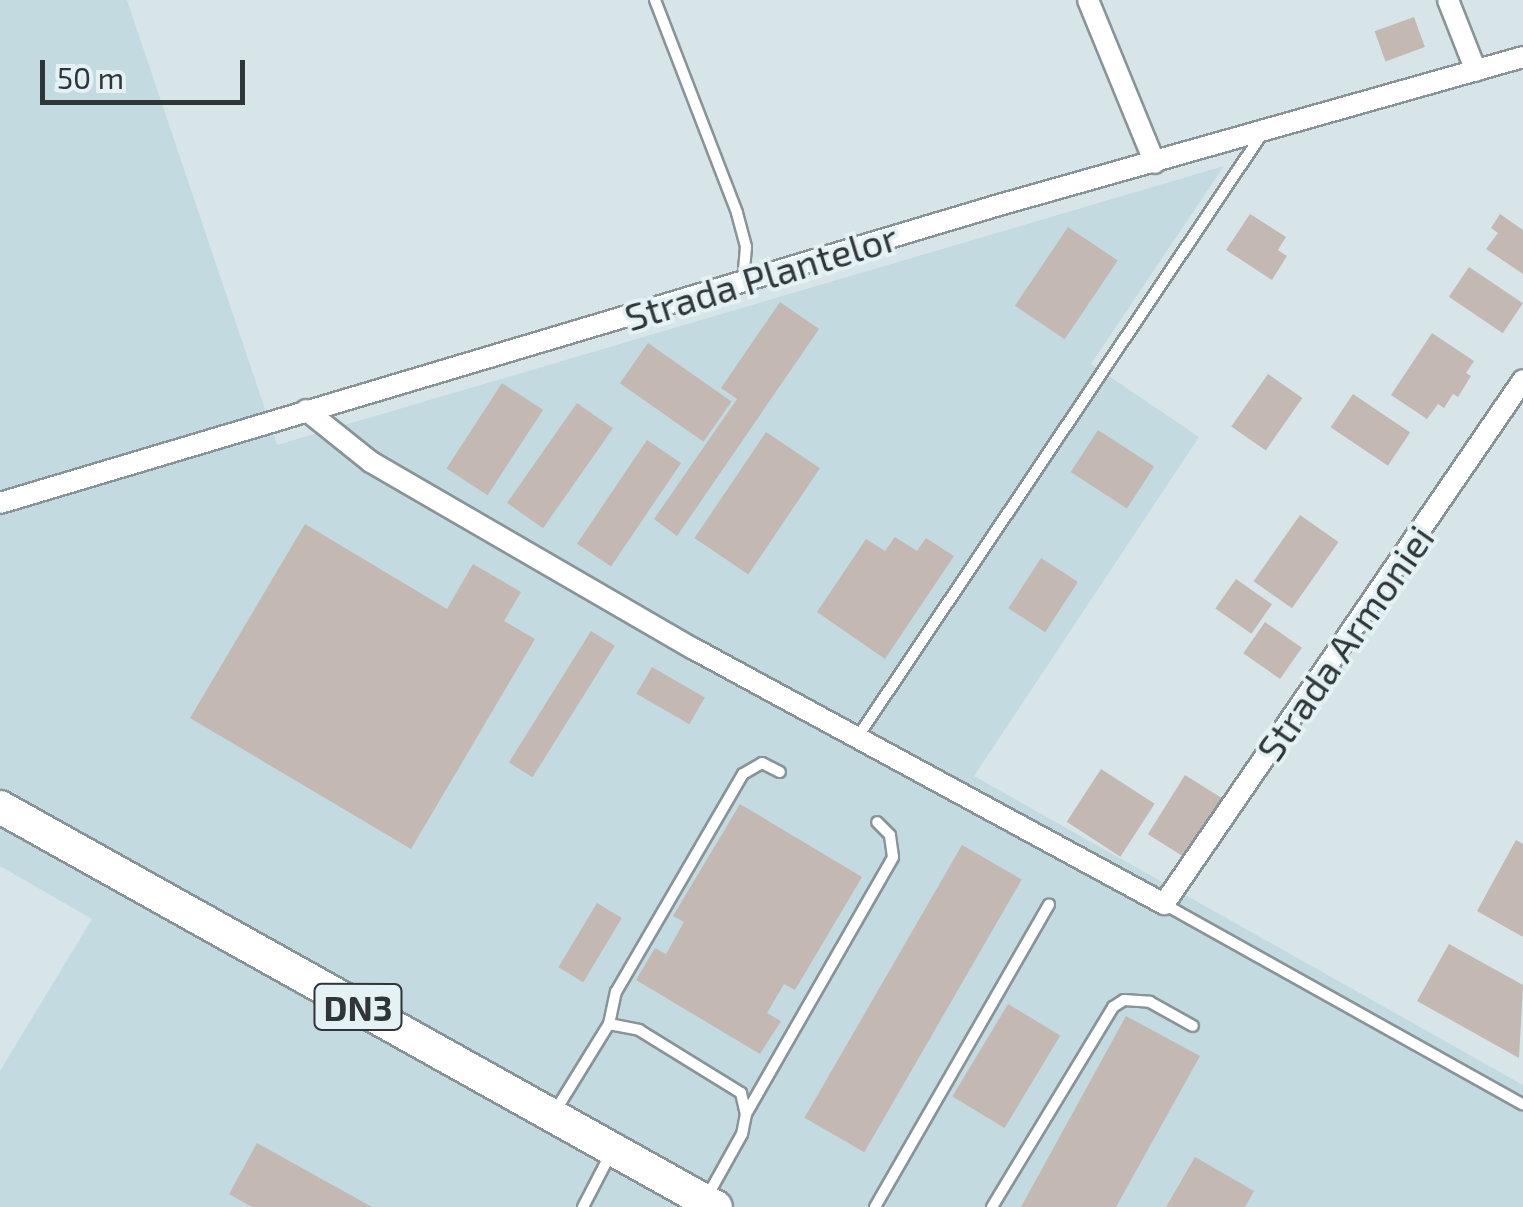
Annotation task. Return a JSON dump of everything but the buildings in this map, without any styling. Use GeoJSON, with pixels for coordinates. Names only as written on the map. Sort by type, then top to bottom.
{"type":"FeatureCollection","features":[{"type":"Feature","properties":{"kind":"main road","name":"DN3"},"geometry":{"type":"LineString","coordinates":[[0,807],[711,1204]]}},
{"type":"Feature","properties":{"kind":"street"},"geometry":{"type":"LineString","coordinates":[[1088,0],[1155,163]]}},
{"type":"Feature","properties":{"kind":"street"},"geometry":{"type":"LineString","coordinates":[[1448,0],[1476,70]]}},
{"type":"Feature","properties":{"kind":"street","name":"Strada Plantelor"},"geometry":{"type":"LineString","coordinates":[[0,504],[306,410],[743,285],[999,205],[1262,134],[1523,57]]}},
{"type":"Feature","properties":{"kind":"street","name":"Strada Armoniei"},"geometry":{"type":"LineString","coordinates":[[1164,904],[1523,380]]}},
{"type":"Feature","properties":{"kind":"street"},"geometry":{"type":"LineString","coordinates":[[306,410],[371,462],[857,739],[1164,904]]}},
{"type":"Feature","properties":{"kind":"lane"},"geometry":{"type":"LineString","coordinates":[[655,0],[736,213],[746,247],[743,285]]}},
{"type":"Feature","properties":{"kind":"lane"},"geometry":{"type":"LineString","coordinates":[[857,739],[1262,134]]}},
{"type":"Feature","properties":{"kind":"lane"},"geometry":{"type":"LineString","coordinates":[[552,1116],[610,1024],[616,992],[743,774],[762,763],[780,772]]}},
{"type":"Feature","properties":{"kind":"lane"},"geometry":{"type":"LineString","coordinates":[[711,1204],[742,1134],[746,1114],[893,857],[890,834],[877,822]]}},
{"type":"Feature","properties":{"kind":"lane"},"geometry":{"type":"LineString","coordinates":[[875,1207],[1049,904]]}},
{"type":"Feature","properties":{"kind":"lane"},"geometry":{"type":"LineString","coordinates":[[1164,904],[1523,1105]]}},
{"type":"Feature","properties":{"kind":"lane"},"geometry":{"type":"LineString","coordinates":[[992,1207],[1113,1006],[1124,1000],[1150,1002],[1193,1026]]}},
{"type":"Feature","properties":{"kind":"lane"},"geometry":{"type":"LineString","coordinates":[[610,1024],[640,1030],[721,1077],[741,1093],[746,1114]]}},
{"type":"Feature","properties":{"kind":"lane"},"geometry":{"type":"LineString","coordinates":[[583,1207],[613,1149]]}},
{"type":"Feature","properties":{"kind":"shaded area"},"geometry":{"type":"Polygon","coordinates":[[[0,0],[127,0],[277,445],[1224,166],[1091,364],[1199,437],[974,776],[1523,1085],[1523,1207],[0,1207],[0,1071],[92,919],[0,866],[0,0]]]}}]}
